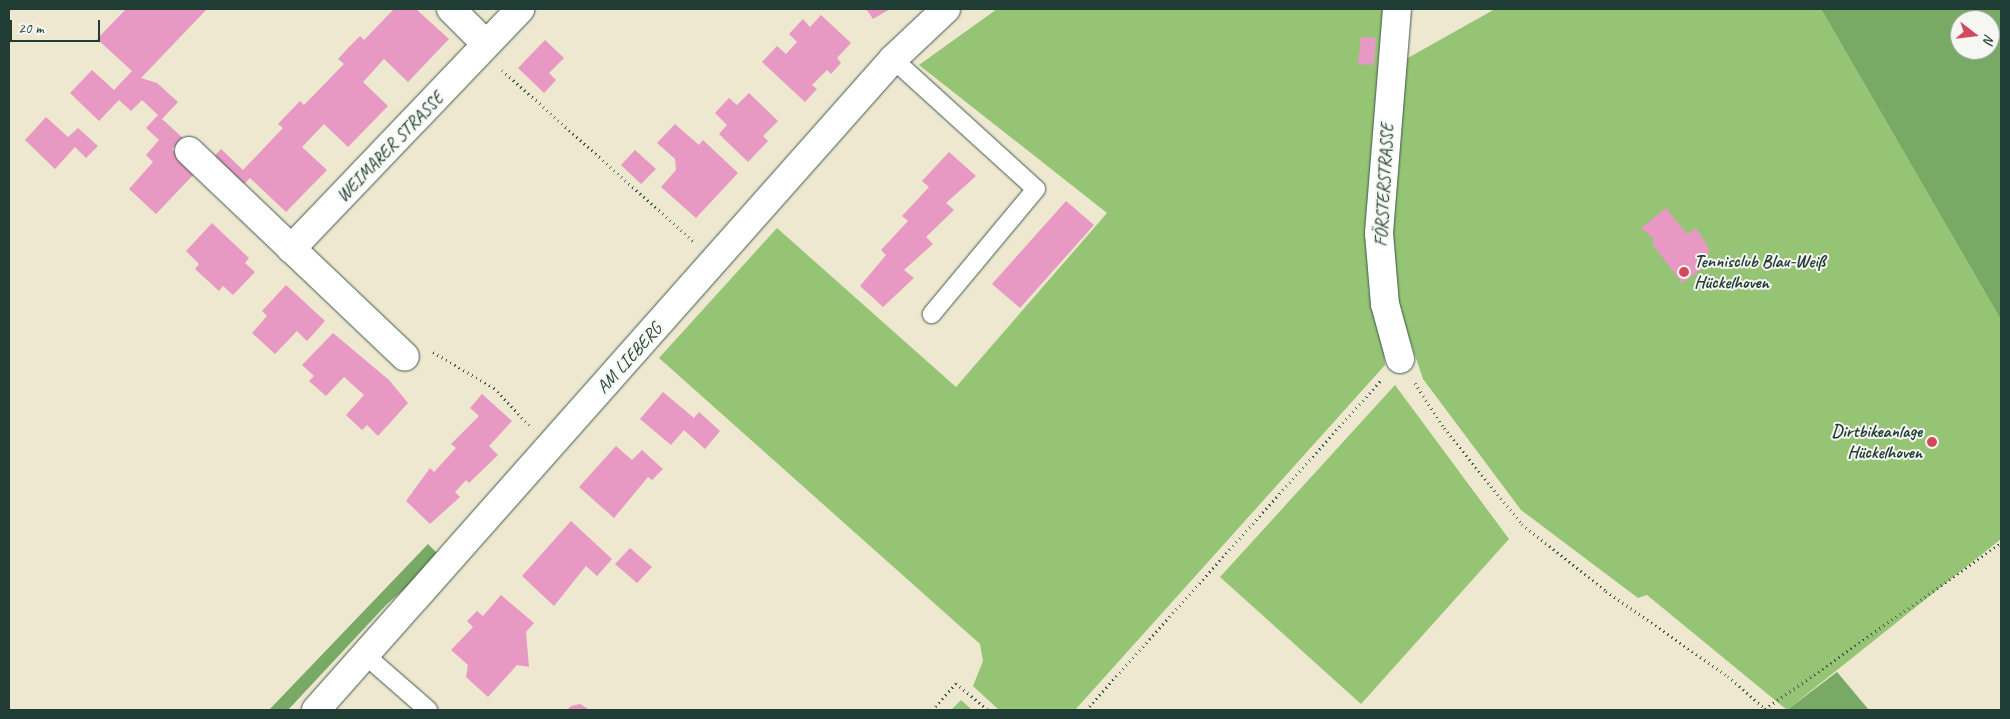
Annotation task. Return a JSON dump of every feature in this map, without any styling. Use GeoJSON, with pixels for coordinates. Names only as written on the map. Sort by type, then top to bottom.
{"type":"FeatureCollection","features":[{"type":"Feature","properties":{"kind":"street"},"geometry":{"type":"LineString","coordinates":[[451,9],[485,48]]}},
{"type":"Feature","properties":{"kind":"street","name":"WEIMARER STRASSE"},"geometry":{"type":"LineString","coordinates":[[291,250],[520,9]]}},
{"type":"Feature","properties":{"kind":"street","name":"AM LIEBERG"},"geometry":{"type":"LineString","coordinates":[[316,710],[547,448],[716,262],[893,59],[946,9]]}},
{"type":"Feature","properties":{"kind":"street","name":"FÖRSTERSTRASSE"},"geometry":{"type":"LineString","coordinates":[[1397,9],[1379,233],[1386,304],[1400,359]]}},
{"type":"Feature","properties":{"kind":"street"},"geometry":{"type":"LineString","coordinates":[[189,151],[291,250],[405,356]]}},
{"type":"Feature","properties":{"kind":"lane"},"geometry":{"type":"LineString","coordinates":[[893,59],[1036,189],[932,314]]}},
{"type":"Feature","properties":{"kind":"lane"},"geometry":{"type":"LineString","coordinates":[[364,655],[428,710]]}},
{"type":"Feature","properties":{"kind":"path"},"geometry":{"type":"LineString","coordinates":[[485,48],[716,262]]}},
{"type":"Feature","properties":{"kind":"path"},"geometry":{"type":"LineString","coordinates":[[405,356],[416,345],[467,370],[523,416],[547,448]]}},
{"type":"Feature","properties":{"kind":"path"},"geometry":{"type":"LineString","coordinates":[[1086,710],[1400,359],[1444,428],[1522,524],[1606,591],[1728,676],[1765,710],[2001,543]]}},
{"type":"Feature","properties":{"kind":"path"},"geometry":{"type":"LineString","coordinates":[[932,710],[956,683],[988,710]]}},
{"type":"Feature","properties":{"kind":"green space"},"geometry":{"type":"Polygon","coordinates":[[[997,9],[1389,9],[1372,235],[1385,365],[1075,710],[999,710],[973,686],[983,661],[980,644],[659,358],[777,228],[956,387],[1107,213],[919,65],[997,9]]]}},
{"type":"Feature","properties":{"kind":"green space","name":"Tennisclub Blau-Weiß Hückelhoven"},"geometry":{"type":"Polygon","coordinates":[[[1495,9],[1821,9],[2001,320],[2001,539],[1787,710],[1647,595],[1638,598],[1521,510],[1423,379],[1399,308],[1389,235],[1406,59],[1495,9]]]}},
{"type":"Feature","properties":{"kind":"green space"},"geometry":{"type":"Polygon","coordinates":[[[1821,9],[2001,9],[2001,320],[1821,9]]]}},
{"type":"Feature","properties":{"kind":"green space"},"geometry":{"type":"Polygon","coordinates":[[[1395,385],[1509,539],[1361,704],[1220,577],[1395,385]]]}},
{"type":"Feature","properties":{"kind":"green space"},"geometry":{"type":"Polygon","coordinates":[[[428,544],[441,557],[386,605],[288,710],[269,710],[428,544]]]}},
{"type":"Feature","properties":{"kind":"green space"},"geometry":{"type":"Polygon","coordinates":[[[1837,672],[1869,710],[1787,710],[1837,672]]]}},
{"type":"Feature","properties":{"kind":"green space"},"geometry":{"type":"Polygon","coordinates":[[[961,700],[972,710],[951,710],[961,700]]]}},
{"type":"Feature","properties":{"kind":"building"},"geometry":{"type":"Polygon","coordinates":[[[126,9],[207,9],[141,78],[157,83],[178,102],[162,119],[183,138],[172,149],[196,172],[156,214],[129,189],[153,162],[146,155],[159,140],[146,128],[158,115],[142,100],[131,111],[119,100],[99,121],[70,93],[92,70],[114,90],[132,71],[97,39],[126,9]]]}},
{"type":"Feature","properties":{"kind":"building"},"geometry":{"type":"Polygon","coordinates":[[[394,9],[416,9],[449,39],[408,82],[384,59],[363,82],[388,106],[348,147],[324,124],[302,147],[327,170],[286,212],[250,178],[238,190],[209,162],[221,149],[243,170],[283,128],[278,124],[300,101],[304,105],[344,64],[338,59],[349,47],[360,36],[364,40],[394,9]]]}},
{"type":"Feature","properties":{"kind":"building"},"geometry":{"type":"Polygon","coordinates":[[[866,9],[890,9],[873,19],[866,9]]]}},
{"type":"Feature","properties":{"kind":"building"},"geometry":{"type":"Polygon","coordinates":[[[821,15],[851,43],[837,58],[841,63],[831,74],[827,70],[812,85],[817,89],[805,102],[762,62],[777,46],[786,54],[797,42],[789,34],[803,19],[810,27],[821,15]]]}},
{"type":"Feature","properties":{"kind":"building"},"geometry":{"type":"Polygon","coordinates":[[[1361,37],[1376,38],[1374,65],[1358,64],[1361,37]]]}},
{"type":"Feature","properties":{"kind":"building"},"geometry":{"type":"Polygon","coordinates":[[[545,40],[564,58],[549,73],[556,80],[544,93],[518,68],[545,40]]]}},
{"type":"Feature","properties":{"kind":"building"},"geometry":{"type":"Polygon","coordinates":[[[749,93],[778,121],[763,136],[768,141],[748,162],[719,134],[727,125],[715,113],[729,98],[737,105],[749,93]]]}},
{"type":"Feature","properties":{"kind":"building"},"geometry":{"type":"Polygon","coordinates":[[[46,117],[68,137],[78,128],[98,146],[86,158],[75,147],[55,169],[25,140],[46,117]]]}},
{"type":"Feature","properties":{"kind":"building"},"geometry":{"type":"Polygon","coordinates":[[[675,124],[699,145],[703,140],[738,173],[696,218],[661,187],[676,170],[675,159],[657,143],[675,124]]]}},
{"type":"Feature","properties":{"kind":"building"},"geometry":{"type":"Polygon","coordinates":[[[635,150],[656,169],[641,184],[621,165],[635,150]]]}},
{"type":"Feature","properties":{"kind":"building"},"geometry":{"type":"Polygon","coordinates":[[[949,152],[976,176],[946,203],[954,210],[926,237],[933,244],[904,270],[914,278],[883,307],[860,286],[886,255],[881,250],[908,221],[902,216],[929,187],[922,181],[949,152]]]}},
{"type":"Feature","properties":{"kind":"building"},"geometry":{"type":"Polygon","coordinates":[[[1066,201],[1094,225],[1020,308],[992,284],[1066,201]]]}},
{"type":"Feature","properties":{"kind":"building"},"geometry":{"type":"Polygon","coordinates":[[[1666,208],[1687,234],[1696,228],[1709,248],[1706,266],[1682,283],[1653,245],[1654,239],[1641,228],[1666,208]]]}},
{"type":"Feature","properties":{"kind":"building"},"geometry":{"type":"Polygon","coordinates":[[[212,223],[249,258],[245,263],[255,272],[233,295],[223,286],[219,291],[195,269],[199,264],[186,251],[212,223]]]}},
{"type":"Feature","properties":{"kind":"building"},"geometry":{"type":"Polygon","coordinates":[[[286,285],[325,321],[307,341],[297,331],[275,354],[252,333],[267,316],[262,311],[286,285]]]}},
{"type":"Feature","properties":{"kind":"building"},"geometry":{"type":"Polygon","coordinates":[[[333,333],[389,380],[408,403],[378,436],[367,425],[362,430],[346,415],[364,395],[344,377],[326,396],[309,381],[314,376],[302,365],[333,333]]]}},
{"type":"Feature","properties":{"kind":"building"},"geometry":{"type":"Polygon","coordinates":[[[663,392],[694,418],[699,412],[720,431],[705,449],[684,430],[671,445],[640,419],[663,392]]]}},
{"type":"Feature","properties":{"kind":"building"},"geometry":{"type":"Polygon","coordinates":[[[482,394],[512,421],[489,446],[498,455],[469,483],[466,480],[455,492],[460,497],[430,524],[406,501],[430,468],[434,472],[456,448],[451,444],[479,416],[470,408],[482,394]]]}},
{"type":"Feature","properties":{"kind":"building"},"geometry":{"type":"Polygon","coordinates":[[[616,446],[632,460],[642,450],[663,469],[652,480],[648,477],[614,518],[579,487],[616,446]]]}},
{"type":"Feature","properties":{"kind":"building"},"geometry":{"type":"Polygon","coordinates":[[[571,521],[612,559],[597,576],[586,566],[554,606],[522,576],[571,521]]]}},
{"type":"Feature","properties":{"kind":"building"},"geometry":{"type":"Polygon","coordinates":[[[630,548],[652,567],[637,583],[615,564],[630,548]]]}},
{"type":"Feature","properties":{"kind":"building"},"geometry":{"type":"Polygon","coordinates":[[[501,595],[534,623],[526,632],[529,667],[517,665],[488,697],[466,677],[468,665],[451,650],[473,627],[467,621],[477,611],[483,616],[501,595]]]}},
{"type":"Feature","properties":{"kind":"building"},"geometry":{"type":"Polygon","coordinates":[[[580,704],[590,710],[567,710],[571,706],[580,704]]]}},
{"type":"Feature","properties":{"kind":"place","name":"Tennisclub Blau-Weiß Hückelhoven"},"geometry":{"type":"Point","coordinates":[1684,272]}},
{"type":"Feature","properties":{"kind":"place","name":"Dirtbikeanlage Hückelhoven"},"geometry":{"type":"Point","coordinates":[1932,442]}}]}
